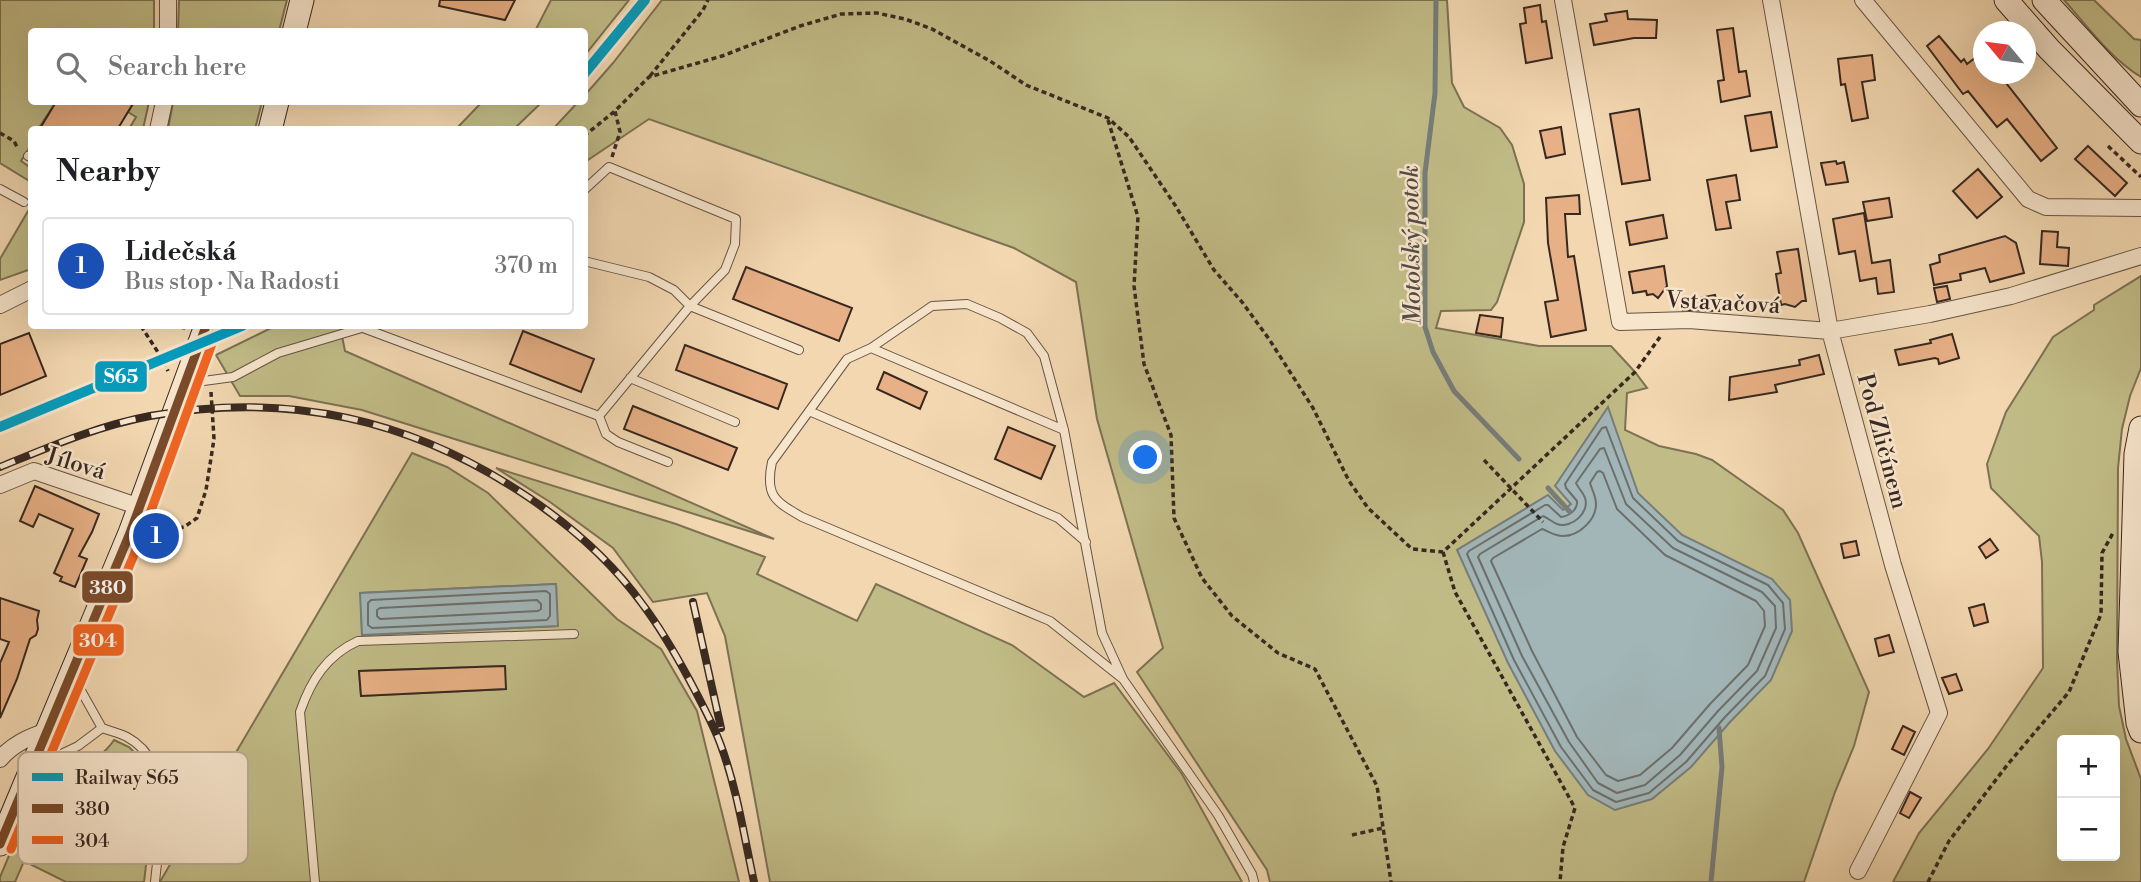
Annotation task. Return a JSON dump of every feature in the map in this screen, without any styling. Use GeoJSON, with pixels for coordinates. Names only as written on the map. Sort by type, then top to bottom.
{"type":"FeatureCollection","features":[{"type":"Feature","properties":{"kind":"main road"},"geometry":{"type":"LineString","coordinates":[[295,28],[302,0]]}},
{"type":"Feature","properties":{"kind":"main road"},"geometry":{"type":"LineString","coordinates":[[2006,0],[2049,49],[2141,142]]}},
{"type":"Feature","properties":{"kind":"main road"},"geometry":{"type":"LineString","coordinates":[[2044,0],[2141,105]]}},
{"type":"Feature","properties":{"kind":"main road"},"geometry":{"type":"LineString","coordinates":[[271,126],[276,105]]}},
{"type":"Feature","properties":{"kind":"main road"},"geometry":{"type":"LineString","coordinates":[[38,752],[140,507],[204,329]]}},
{"type":"Feature","properties":{"kind":"main road"},"geometry":{"type":"LineString","coordinates":[[2141,428],[2136,454],[2130,652],[2141,731]]}},
{"type":"Feature","properties":{"kind":"main road"},"geometry":{"type":"LineString","coordinates":[[0,844],[18,800]]}},
{"type":"Feature","properties":{"kind":"street"},"geometry":{"type":"LineString","coordinates":[[168,0],[168,28]]}},
{"type":"Feature","properties":{"kind":"street","name":"Vstavačová"},"geometry":{"type":"LineString","coordinates":[[1563,0],[1620,322],[1689,320],[1830,331],[1930,314],[2011,296],[2141,256]]}},
{"type":"Feature","properties":{"kind":"street","name":"Pod Zličínem"},"geometry":{"type":"LineString","coordinates":[[1772,0],[1830,331],[1893,565],[1939,713],[1858,871]]}},
{"type":"Feature","properties":{"kind":"street"},"geometry":{"type":"LineString","coordinates":[[1863,0],[2028,199],[2046,206],[2141,208]]}},
{"type":"Feature","properties":{"kind":"street"},"geometry":{"type":"LineString","coordinates":[[159,126],[163,105]]}},
{"type":"Feature","properties":{"kind":"street"},"geometry":{"type":"LineString","coordinates":[[0,305],[28,291]]}},
{"type":"Feature","properties":{"kind":"street","name":"Jílová"},"geometry":{"type":"LineString","coordinates":[[0,485],[34,471],[140,507]]}},
{"type":"Feature","properties":{"kind":"street"},"geometry":{"type":"LineString","coordinates":[[0,759],[26,739],[47,731]]}},
{"type":"Feature","properties":{"kind":"lane"},"geometry":{"type":"LineString","coordinates":[[588,186],[609,167],[736,219],[736,244],[725,270],[690,306],[600,415]]}},
{"type":"Feature","properties":{"kind":"lane"},"geometry":{"type":"LineString","coordinates":[[0,189],[24,202]]}},
{"type":"Feature","properties":{"kind":"lane"},"geometry":{"type":"LineString","coordinates":[[588,262],[649,277],[674,290],[690,306],[799,350]]}},
{"type":"Feature","properties":{"kind":"lane"},"geometry":{"type":"LineString","coordinates":[[1123,679],[1050,621],[802,517],[778,503],[768,482],[772,462],[847,359],[870,348],[932,306],[967,304],[1027,333],[1044,356],[1064,430],[1102,634],[1123,679],[1218,815],[1254,882]]}},
{"type":"Feature","properties":{"kind":"lane"},"geometry":{"type":"LineString","coordinates":[[186,383],[233,377],[278,353],[358,329]]}},
{"type":"Feature","properties":{"kind":"lane"},"geometry":{"type":"LineString","coordinates":[[371,329],[600,415]]}},
{"type":"Feature","properties":{"kind":"lane"},"geometry":{"type":"LineString","coordinates":[[870,348],[1064,430]]}},
{"type":"Feature","properties":{"kind":"lane"},"geometry":{"type":"LineString","coordinates":[[630,378],[735,422]]}},
{"type":"Feature","properties":{"kind":"lane"},"geometry":{"type":"LineString","coordinates":[[810,411],[1058,518],[1086,542]]}},
{"type":"Feature","properties":{"kind":"lane"},"geometry":{"type":"LineString","coordinates":[[600,415],[606,434],[618,442],[668,461]]}},
{"type":"Feature","properties":{"kind":"lane"},"geometry":{"type":"LineString","coordinates":[[315,882],[300,712],[307,693],[322,668],[341,649],[358,641],[574,634]]}},
{"type":"Feature","properties":{"kind":"lane"},"geometry":{"type":"LineString","coordinates":[[72,673],[102,729],[125,736],[144,752]]}},
{"type":"Feature","properties":{"kind":"lane"},"geometry":{"type":"LineString","coordinates":[[66,752],[102,729]]}},
{"type":"Feature","properties":{"kind":"lane"},"geometry":{"type":"LineString","coordinates":[[155,882],[156,864]]}},
{"type":"Feature","properties":{"kind":"path"},"geometry":{"type":"LineString","coordinates":[[588,133],[615,111],[649,77],[703,10],[708,0]]}},
{"type":"Feature","properties":{"kind":"path"},"geometry":{"type":"LineString","coordinates":[[649,77],[722,56],[800,26],[841,14],[877,13],[932,29],[990,61],[1026,85],[1108,118],[1129,137],[1175,205],[1214,270],[1269,339],[1313,408],[1349,481],[1368,508],[1412,549],[1443,552],[1635,372],[1671,321]]}},
{"type":"Feature","properties":{"kind":"path"},"geometry":{"type":"LineString","coordinates":[[609,167],[620,132],[615,111]]}},
{"type":"Feature","properties":{"kind":"path"},"geometry":{"type":"LineString","coordinates":[[1108,118],[1138,217],[1134,286],[1144,365],[1171,435],[1174,518],[1202,578],[1232,616],[1278,653],[1315,670],[1377,786],[1391,882]]}},
{"type":"Feature","properties":{"kind":"path"},"geometry":{"type":"LineString","coordinates":[[0,133],[14,141],[19,151],[28,156]]}},
{"type":"Feature","properties":{"kind":"path"},"geometry":{"type":"LineString","coordinates":[[2108,146],[2141,177]]}},
{"type":"Feature","properties":{"kind":"path"},"geometry":{"type":"LineString","coordinates":[[162,531],[184,527],[197,518],[206,490],[214,431],[211,380]]}},
{"type":"Feature","properties":{"kind":"path"},"geometry":{"type":"LineString","coordinates":[[1484,460],[1543,522]]}},
{"type":"Feature","properties":{"kind":"path"},"geometry":{"type":"LineString","coordinates":[[1928,882],[1949,841],[2008,764],[2069,692],[2101,614],[2102,553],[2115,530]]}},
{"type":"Feature","properties":{"kind":"path"},"geometry":{"type":"LineString","coordinates":[[1443,552],[1455,593],[1575,808],[1563,847],[1560,882]]}},
{"type":"Feature","properties":{"kind":"path"},"geometry":{"type":"LineString","coordinates":[[1352,835],[1383,828]]}},
{"type":"Feature","properties":{"kind":"shaded area"},"geometry":{"type":"Polygon","coordinates":[[[0,0],[154,0],[154,28],[28,28],[28,105],[54,105],[40,126],[28,126],[28,150],[21,161],[28,166],[28,180],[0,163],[0,0]]]}},
{"type":"Feature","properties":{"kind":"shaded area"},"geometry":{"type":"Polygon","coordinates":[[[179,0],[287,0],[280,28],[178,28],[179,0]]]}},
{"type":"Feature","properties":{"kind":"shaded area"},"geometry":{"type":"Polygon","coordinates":[[[551,0],[629,0],[588,51],[588,28],[537,28],[551,0]]]}},
{"type":"Feature","properties":{"kind":"shaded area"},"geometry":{"type":"Polygon","coordinates":[[[662,0],[1447,0],[1452,83],[1464,107],[1500,128],[1512,145],[1524,184],[1524,222],[1497,302],[1491,310],[1441,311],[1436,328],[1539,346],[1611,346],[1647,388],[1627,393],[1625,430],[1659,446],[1712,460],[1783,510],[1798,533],[1869,692],[1854,746],[1804,882],[1270,882],[1267,870],[1137,672],[1163,648],[1097,419],[1076,282],[1014,248],[649,119],[588,160],[588,126],[556,126],[575,105],[588,105],[588,92],[662,0]]]}},
{"type":"Feature","properties":{"kind":"shaded area"},"geometry":{"type":"Polygon","coordinates":[[[2064,0],[2094,0],[2134,39],[2141,40],[2141,77],[2109,51],[2064,0]]]}},
{"type":"Feature","properties":{"kind":"shaded area"},"geometry":{"type":"Polygon","coordinates":[[[132,105],[148,105],[144,126],[131,126],[136,117],[128,112],[132,105]]]}},
{"type":"Feature","properties":{"kind":"shaded area"},"geometry":{"type":"Polygon","coordinates":[[[172,105],[261,105],[256,126],[169,126],[172,105]]]}},
{"type":"Feature","properties":{"kind":"shaded area"},"geometry":{"type":"Polygon","coordinates":[[[479,105],[539,105],[517,126],[459,126],[479,105]]]}},
{"type":"Feature","properties":{"kind":"shaded area"},"geometry":{"type":"Polygon","coordinates":[[[28,211],[28,270],[0,280],[0,259],[28,211]]]}},
{"type":"Feature","properties":{"kind":"shaded area"},"geometry":{"type":"Polygon","coordinates":[[[2141,276],[2141,368],[2130,396],[2122,429],[2118,468],[2117,660],[2119,706],[2126,739],[2141,779],[2141,882],[1893,882],[1919,833],[1988,749],[2043,668],[2042,562],[2039,536],[1991,488],[1987,464],[2006,412],[2053,337],[2094,310],[2094,305],[2141,276]]]}},
{"type":"Feature","properties":{"kind":"shaded area"},"geometry":{"type":"Polygon","coordinates":[[[269,329],[341,329],[345,351],[774,539],[362,410],[289,396],[240,396],[216,355],[269,329]]]}},
{"type":"Feature","properties":{"kind":"shaded area"},"geometry":{"type":"Polygon","coordinates":[[[412,453],[447,467],[488,493],[617,619],[661,649],[697,711],[739,882],[154,882],[161,880],[170,864],[248,864],[248,752],[236,752],[412,453]],[[556,584],[361,593],[362,635],[557,626],[556,584]],[[504,666],[359,671],[361,696],[505,689],[504,666]]]}},
{"type":"Feature","properties":{"kind":"shaded area"},"geometry":{"type":"Polygon","coordinates":[[[496,468],[676,524],[765,557],[757,574],[857,621],[876,584],[1012,645],[1084,697],[1114,683],[1182,774],[1242,882],[770,882],[725,636],[707,593],[653,602],[613,548],[550,502],[496,468]]]}},
{"type":"Feature","properties":{"kind":"shaded area"},"geometry":{"type":"Polygon","coordinates":[[[114,740],[134,752],[104,752],[114,740]]]}},
{"type":"Feature","properties":{"kind":"shaded area"},"geometry":{"type":"Polygon","coordinates":[[[18,836],[18,864],[23,864],[15,882],[0,882],[18,836]]]}},
{"type":"Feature","properties":{"kind":"shaded area"},"geometry":{"type":"Polygon","coordinates":[[[30,864],[146,864],[144,882],[66,882],[30,864]]]}},
{"type":"Feature","properties":{"kind":"water"},"geometry":{"type":"Polygon","coordinates":[[[1608,407],[1638,493],[1682,535],[1772,579],[1790,600],[1792,631],[1771,680],[1691,767],[1652,799],[1615,810],[1588,795],[1555,751],[1508,663],[1457,550],[1548,495],[1563,510],[1571,504],[1555,486],[1608,407]]]}},
{"type":"Feature","properties":{"kind":"water"},"geometry":{"type":"Polygon","coordinates":[[[556,584],[558,626],[362,635],[360,593],[556,584]]]}},
{"type":"Feature","properties":{"kind":"building"},"geometry":{"type":"Polygon","coordinates":[[[440,0],[515,0],[505,20],[439,6],[440,0]]]}},
{"type":"Feature","properties":{"kind":"building"},"geometry":{"type":"Polygon","coordinates":[[[1540,5],[1542,22],[1546,21],[1552,58],[1526,63],[1520,24],[1526,23],[1524,8],[1540,5]]]}},
{"type":"Feature","properties":{"kind":"building"},"geometry":{"type":"Polygon","coordinates":[[[1627,11],[1628,19],[1657,20],[1656,38],[1634,38],[1594,45],[1590,24],[1607,21],[1605,14],[1627,11]]]}},
{"type":"Feature","properties":{"kind":"building"},"geometry":{"type":"Polygon","coordinates":[[[1733,28],[1739,72],[1746,71],[1750,96],[1721,102],[1718,81],[1724,80],[1717,30],[1733,28]]]}},
{"type":"Feature","properties":{"kind":"building"},"geometry":{"type":"Polygon","coordinates":[[[1939,36],[1961,62],[1964,59],[1967,64],[1973,59],[1973,84],[2007,84],[2057,148],[2041,161],[2007,119],[1997,127],[1968,91],[1963,94],[1927,46],[1939,36]]]}},
{"type":"Feature","properties":{"kind":"building"},"geometry":{"type":"Polygon","coordinates":[[[1872,55],[1875,80],[1862,82],[1868,118],[1852,121],[1845,84],[1841,85],[1838,59],[1872,55]]]}},
{"type":"Feature","properties":{"kind":"building"},"geometry":{"type":"Polygon","coordinates":[[[54,105],[132,105],[119,126],[41,126],[54,105]]]}},
{"type":"Feature","properties":{"kind":"building"},"geometry":{"type":"Polygon","coordinates":[[[1639,109],[1650,180],[1622,184],[1610,114],[1639,109]]]}},
{"type":"Feature","properties":{"kind":"building"},"geometry":{"type":"Polygon","coordinates":[[[1771,112],[1777,147],[1751,151],[1745,116],[1771,112]]]}},
{"type":"Feature","properties":{"kind":"building"},"geometry":{"type":"Polygon","coordinates":[[[1561,127],[1565,154],[1546,158],[1540,131],[1561,127]]]}},
{"type":"Feature","properties":{"kind":"building"},"geometry":{"type":"Polygon","coordinates":[[[2088,146],[2127,183],[2115,196],[2075,159],[2088,146]]]}},
{"type":"Feature","properties":{"kind":"building"},"geometry":{"type":"Polygon","coordinates":[[[1836,161],[1837,164],[1844,162],[1848,182],[1826,185],[1821,163],[1836,161]]]}},
{"type":"Feature","properties":{"kind":"building"},"geometry":{"type":"Polygon","coordinates":[[[1978,169],[2002,197],[1977,218],[1953,191],[1978,169]]]}},
{"type":"Feature","properties":{"kind":"building"},"geometry":{"type":"Polygon","coordinates":[[[1736,175],[1740,200],[1726,202],[1731,228],[1716,230],[1707,180],[1736,175]]]}},
{"type":"Feature","properties":{"kind":"building"},"geometry":{"type":"Polygon","coordinates":[[[1579,195],[1580,214],[1565,214],[1568,257],[1574,256],[1586,330],[1551,337],[1545,302],[1558,300],[1548,243],[1546,198],[1579,195]]]}},
{"type":"Feature","properties":{"kind":"building"},"geometry":{"type":"Polygon","coordinates":[[[1889,198],[1892,217],[1867,221],[1863,202],[1889,198]]]}},
{"type":"Feature","properties":{"kind":"building"},"geometry":{"type":"Polygon","coordinates":[[[1864,213],[1872,263],[1890,260],[1894,292],[1878,294],[1876,278],[1860,281],[1855,251],[1839,254],[1833,219],[1864,213]]]}},
{"type":"Feature","properties":{"kind":"building"},"geometry":{"type":"Polygon","coordinates":[[[1663,215],[1667,238],[1630,245],[1626,222],[1663,215]]]}},
{"type":"Feature","properties":{"kind":"building"},"geometry":{"type":"Polygon","coordinates":[[[2042,231],[2058,232],[2057,247],[2069,248],[2068,266],[2040,264],[2042,231]]]}},
{"type":"Feature","properties":{"kind":"building"},"geometry":{"type":"Polygon","coordinates":[[[2005,236],[2016,243],[2024,273],[1990,282],[1985,268],[1960,274],[1961,280],[1934,285],[1930,265],[1940,262],[1939,255],[2005,236]]]}},
{"type":"Feature","properties":{"kind":"building"},"geometry":{"type":"Polygon","coordinates":[[[1798,249],[1806,301],[1795,307],[1781,305],[1776,274],[1781,273],[1777,252],[1798,249]]]}},
{"type":"Feature","properties":{"kind":"building"},"geometry":{"type":"Polygon","coordinates":[[[1664,266],[1667,286],[1658,298],[1653,294],[1647,295],[1646,291],[1633,293],[1629,272],[1664,266]]]}},
{"type":"Feature","properties":{"kind":"building"},"geometry":{"type":"Polygon","coordinates":[[[746,267],[852,308],[839,341],[733,299],[746,267]]]}},
{"type":"Feature","properties":{"kind":"building"},"geometry":{"type":"Polygon","coordinates":[[[1947,286],[1950,299],[1937,302],[1934,288],[1947,286]]]}},
{"type":"Feature","properties":{"kind":"building"},"geometry":{"type":"Polygon","coordinates":[[[1715,295],[1719,311],[1682,308],[1681,301],[1687,297],[1695,299],[1715,295]]]}},
{"type":"Feature","properties":{"kind":"building"},"geometry":{"type":"Polygon","coordinates":[[[1480,315],[1503,318],[1501,337],[1476,333],[1480,315]]]}},
{"type":"Feature","properties":{"kind":"building"},"geometry":{"type":"Polygon","coordinates":[[[523,331],[594,359],[581,392],[510,364],[523,331]]]}},
{"type":"Feature","properties":{"kind":"building"},"geometry":{"type":"Polygon","coordinates":[[[29,333],[46,376],[0,395],[0,344],[29,333]]]}},
{"type":"Feature","properties":{"kind":"building"},"geometry":{"type":"Polygon","coordinates":[[[1952,334],[1959,358],[1939,364],[1935,358],[1899,365],[1895,350],[1931,343],[1930,340],[1952,334]]]}},
{"type":"Feature","properties":{"kind":"building"},"geometry":{"type":"Polygon","coordinates":[[[685,345],[787,384],[778,409],[676,370],[685,345]]]}},
{"type":"Feature","properties":{"kind":"building"},"geometry":{"type":"Polygon","coordinates":[[[1819,355],[1824,374],[1775,385],[1777,392],[1729,400],[1730,377],[1800,365],[1799,360],[1819,355]]]}},
{"type":"Feature","properties":{"kind":"building"},"geometry":{"type":"Polygon","coordinates":[[[884,372],[927,392],[920,409],[877,389],[884,372]]]}},
{"type":"Feature","properties":{"kind":"building"},"geometry":{"type":"Polygon","coordinates":[[[633,406],[737,448],[728,470],[624,429],[633,406]]]}},
{"type":"Feature","properties":{"kind":"building"},"geometry":{"type":"Polygon","coordinates":[[[1008,427],[1055,446],[1041,479],[995,459],[1008,427]]]}},
{"type":"Feature","properties":{"kind":"building"},"geometry":{"type":"Polygon","coordinates":[[[35,486],[99,514],[79,556],[87,559],[75,587],[60,581],[62,577],[54,573],[73,529],[39,514],[33,527],[20,521],[35,486]]]}},
{"type":"Feature","properties":{"kind":"building"},"geometry":{"type":"Polygon","coordinates":[[[1990,539],[1998,550],[1986,558],[1979,547],[1990,539]]]}},
{"type":"Feature","properties":{"kind":"building"},"geometry":{"type":"Polygon","coordinates":[[[1856,541],[1859,555],[1844,558],[1841,544],[1856,541]]]}},
{"type":"Feature","properties":{"kind":"building"},"geometry":{"type":"Polygon","coordinates":[[[0,598],[39,611],[36,635],[30,639],[0,718],[0,663],[9,642],[0,639],[0,598]]]}},
{"type":"Feature","properties":{"kind":"building"},"geometry":{"type":"Polygon","coordinates":[[[1984,604],[1988,622],[1974,626],[1969,608],[1984,604]]]}},
{"type":"Feature","properties":{"kind":"building"},"geometry":{"type":"Polygon","coordinates":[[[1889,635],[1894,652],[1879,656],[1875,639],[1889,635]]]}},
{"type":"Feature","properties":{"kind":"building"},"geometry":{"type":"Polygon","coordinates":[[[505,666],[506,689],[361,696],[359,671],[505,666]]]}},
{"type":"Feature","properties":{"kind":"building"},"geometry":{"type":"Polygon","coordinates":[[[1956,674],[1962,690],[1949,694],[1942,678],[1956,674]]]}},
{"type":"Feature","properties":{"kind":"building"},"geometry":{"type":"Polygon","coordinates":[[[1903,726],[1915,732],[1904,755],[1892,749],[1903,726]]]}},
{"type":"Feature","properties":{"kind":"building"},"geometry":{"type":"Polygon","coordinates":[[[1910,792],[1921,798],[1909,818],[1900,813],[1910,792]]]}},
{"type":"Feature","properties":{"kind":"waterway","name":"Motolský potok"},"geometry":{"type":"LineString","coordinates":[[1436,0],[1435,93],[1425,173],[1425,327],[1433,352],[1454,391],[1519,459]]}},
{"type":"Feature","properties":{"kind":"waterway","name":"Motolský potok"},"geometry":{"type":"LineString","coordinates":[[1548,488],[1570,512]]}},
{"type":"Feature","properties":{"kind":"waterway","name":"Motolský potok"},"geometry":{"type":"LineString","coordinates":[[1711,882],[1722,767],[1719,728]]}},
{"type":"Feature","properties":{"kind":"railway"},"geometry":{"type":"LineString","coordinates":[[0,467],[74,438],[130,420],[201,409],[251,407],[300,410],[347,418],[394,431],[439,448],[484,470],[544,508],[590,546],[631,589],[656,623],[690,681],[720,743],[736,795],[754,882]]}},
{"type":"Feature","properties":{"kind":"railway"},"geometry":{"type":"LineString","coordinates":[[693,602],[721,728]]}},
{"type":"Feature","properties":{"kind":"rail line","name":"S65"},"geometry":{"type":"LineString","coordinates":[[588,69],[645,0]]}},
{"type":"Feature","properties":{"kind":"rail line","name":"S65"},"geometry":{"type":"LineString","coordinates":[[0,427],[235,329]]}},
{"type":"Feature","properties":{"kind":"transit line","name":"380"},"geometry":{"type":"LineString","coordinates":[[38,752],[130,533],[205,329]]}},
{"type":"Feature","properties":{"kind":"transit line","name":"304"},"geometry":{"type":"LineString","coordinates":[[52,752],[141,538],[217,330]]}},
{"type":"Feature","properties":{"kind":"transit line","name":"380"},"geometry":{"type":"LineString","coordinates":[[0,844],[18,801]]}},
{"type":"Feature","properties":{"kind":"transit line","name":"304"},"geometry":{"type":"LineString","coordinates":[[11,849],[18,832]]}},
{"type":"Feature","properties":{"kind":"place","name":"Lidečská"},"geometry":{"type":"Point","coordinates":[156,536]}}]}
